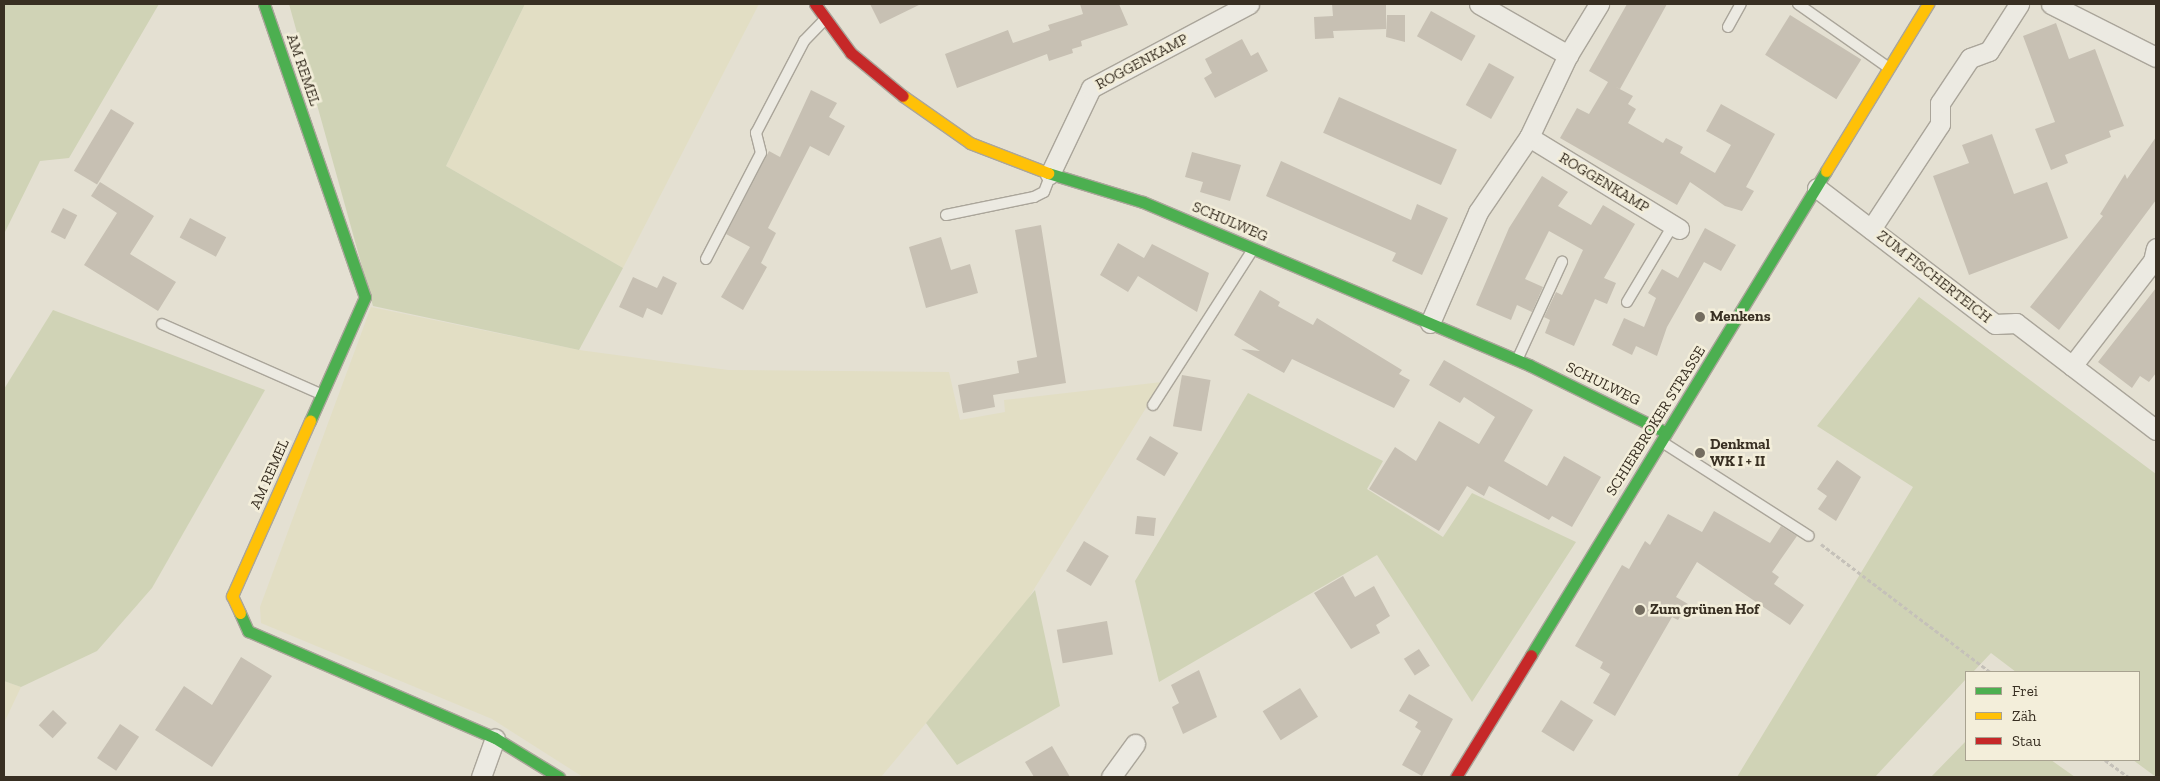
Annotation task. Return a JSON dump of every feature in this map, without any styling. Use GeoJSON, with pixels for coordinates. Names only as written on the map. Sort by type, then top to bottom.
{"type":"FeatureCollection","features":[{"type":"Feature","properties":{"kind":"street","name":"AM REMEL"},"geometry":{"type":"LineString","coordinates":[[264,4],[366,297],[232,596],[248,631],[495,738],[560,777]]}},
{"type":"Feature","properties":{"kind":"street","name":"SCHULWEG"},"geometry":{"type":"LineString","coordinates":[[815,4],[851,53],[900,94],[970,143],[1050,174],[1143,202],[1254,248],[1517,360],[1662,436]]}},
{"type":"Feature","properties":{"kind":"street","name":"ROGGENKAMP"},"geometry":{"type":"LineString","coordinates":[[1050,174],[1091,88],[1250,4]]}},
{"type":"Feature","properties":{"kind":"street"},"geometry":{"type":"LineString","coordinates":[[1479,4],[1568,55]]}},
{"type":"Feature","properties":{"kind":"street"},"geometry":{"type":"LineString","coordinates":[[1430,323],[1478,212],[1528,138],[1568,55],[1599,4]]}},
{"type":"Feature","properties":{"kind":"street","name":"SCHIERBROKER STRASSE"},"geometry":{"type":"LineString","coordinates":[[1456,777],[1662,436],[1817,188],[1928,4]]}},
{"type":"Feature","properties":{"kind":"street","name":"ZUM FISCHERTEICH"},"geometry":{"type":"LineString","coordinates":[[1871,229],[1940,124],[1940,103],[1970,58],[1990,52],[2019,4]]}},
{"type":"Feature","properties":{"kind":"street"},"geometry":{"type":"LineString","coordinates":[[2051,4],[2156,57]]}},
{"type":"Feature","properties":{"kind":"street","name":"ROGGENKAMP"},"geometry":{"type":"LineString","coordinates":[[1528,138],[1676,227]]}},
{"type":"Feature","properties":{"kind":"street","name":"ZUM FISCHERTEICH"},"geometry":{"type":"LineString","coordinates":[[1817,188],[1995,324],[2016,323],[2156,430]]}},
{"type":"Feature","properties":{"kind":"street"},"geometry":{"type":"LineString","coordinates":[[2072,366],[2153,261],[2156,248]]}},
{"type":"Feature","properties":{"kind":"street"},"geometry":{"type":"LineString","coordinates":[[481,777],[495,738]]}},
{"type":"Feature","properties":{"kind":"street"},"geometry":{"type":"LineString","coordinates":[[1111,777],[1135,744]]}},
{"type":"Feature","properties":{"kind":"lane"},"geometry":{"type":"LineString","coordinates":[[1728,27],[1741,4]]}},
{"type":"Feature","properties":{"kind":"lane"},"geometry":{"type":"LineString","coordinates":[[1798,4],[1890,68]]}},
{"type":"Feature","properties":{"kind":"lane"},"geometry":{"type":"LineString","coordinates":[[706,259],[761,152],[756,133],[804,41],[825,19]]}},
{"type":"Feature","properties":{"kind":"lane"},"geometry":{"type":"LineString","coordinates":[[946,215],[1034,197],[1044,192],[1050,174]]}},
{"type":"Feature","properties":{"kind":"lane"},"geometry":{"type":"LineString","coordinates":[[1627,302],[1676,227]]}},
{"type":"Feature","properties":{"kind":"lane"},"geometry":{"type":"LineString","coordinates":[[1153,405],[1254,248]]}},
{"type":"Feature","properties":{"kind":"lane"},"geometry":{"type":"LineString","coordinates":[[1517,360],[1562,262]]}},
{"type":"Feature","properties":{"kind":"lane"},"geometry":{"type":"LineString","coordinates":[[162,324],[322,394]]}},
{"type":"Feature","properties":{"kind":"lane"},"geometry":{"type":"LineString","coordinates":[[1662,436],[1809,536]]}},
{"type":"Feature","properties":{"kind":"path"},"geometry":{"type":"LineString","coordinates":[[1809,536],[1989,671]]}},
{"type":"Feature","properties":{"kind":"path"},"geometry":{"type":"LineString","coordinates":[[2106,761],[2128,777]]}},
{"type":"Feature","properties":{"kind":"shaded area"},"geometry":{"type":"Polygon","coordinates":[[[525,4],[759,4],[623,268],[446,166],[525,4]]]}},
{"type":"Feature","properties":{"kind":"shaded area"},"geometry":{"type":"Polygon","coordinates":[[[371,307],[579,350],[728,370],[949,372],[960,420],[1005,412],[1004,400],[1162,382],[1023,607],[881,777],[583,777],[492,719],[261,623],[260,607],[371,307]]]}},
{"type":"Feature","properties":{"kind":"shaded area"},"geometry":{"type":"Polygon","coordinates":[[[4,681],[21,687],[4,723],[4,681]]]}},
{"type":"Feature","properties":{"kind":"green space"},"geometry":{"type":"Polygon","coordinates":[[[4,4],[159,4],[69,158],[40,161],[4,234],[4,4]]]}},
{"type":"Feature","properties":{"kind":"green space"},"geometry":{"type":"Polygon","coordinates":[[[289,4],[525,4],[446,166],[623,268],[579,350],[373,306],[289,4]]]}},
{"type":"Feature","properties":{"kind":"green space"},"geometry":{"type":"Polygon","coordinates":[[[1919,297],[2156,474],[2156,777],[2134,761],[2140,761],[2140,671],[2015,671],[1991,653],[1974,671],[1965,671],[1965,680],[1875,777],[1737,777],[1913,487],[1817,426],[1919,297]]]}},
{"type":"Feature","properties":{"kind":"green space"},"geometry":{"type":"Polygon","coordinates":[[[53,310],[265,390],[152,588],[97,651],[21,687],[4,681],[4,389],[53,310]]]}},
{"type":"Feature","properties":{"kind":"green space"},"geometry":{"type":"Polygon","coordinates":[[[1248,393],[1383,461],[1367,489],[1443,537],[1472,493],[1576,542],[1472,702],[1377,555],[1159,682],[1135,581],[1248,393]]]}},
{"type":"Feature","properties":{"kind":"green space"},"geometry":{"type":"Polygon","coordinates":[[[1035,590],[1060,706],[957,765],[926,723],[1035,590]]]}},
{"type":"Feature","properties":{"kind":"green space"},"geometry":{"type":"Polygon","coordinates":[[[1965,742],[1965,761],[2052,761],[2075,777],[1931,777],[1965,742]]]}},
{"type":"Feature","properties":{"kind":"building"},"geometry":{"type":"Polygon","coordinates":[[[870,4],[921,4],[880,24],[870,4]]]}},
{"type":"Feature","properties":{"kind":"building"},"geometry":{"type":"Polygon","coordinates":[[[1080,4],[1119,4],[1128,25],[1081,41],[1082,46],[1072,49],[1073,53],[1049,61],[1047,54],[957,88],[945,54],[1008,30],[1013,43],[1050,30],[1048,25],[1083,14],[1080,4]]]}},
{"type":"Feature","properties":{"kind":"building"},"geometry":{"type":"Polygon","coordinates":[[[1332,4],[1386,4],[1386,29],[1333,31],[1334,38],[1315,39],[1314,17],[1333,16],[1332,4]]]}},
{"type":"Feature","properties":{"kind":"building"},"geometry":{"type":"Polygon","coordinates":[[[1627,4],[1667,4],[1620,89],[1614,86],[1633,96],[1628,104],[1636,109],[1628,123],[1663,143],[1666,138],[1683,147],[1680,153],[1715,173],[1731,145],[1706,131],[1721,104],[1775,134],[1746,187],[1754,191],[1742,211],[1725,206],[1690,182],[1677,205],[1560,138],[1577,108],[1589,114],[1608,82],[1589,71],[1627,4]]]}},
{"type":"Feature","properties":{"kind":"building"},"geometry":{"type":"Polygon","coordinates":[[[1431,11],[1476,36],[1462,61],[1417,36],[1431,11]]]}},
{"type":"Feature","properties":{"kind":"building"},"geometry":{"type":"Polygon","coordinates":[[[1387,15],[1405,15],[1405,42],[1386,37],[1387,15]]]}},
{"type":"Feature","properties":{"kind":"building"},"geometry":{"type":"Polygon","coordinates":[[[1790,15],[1861,60],[1836,99],[1765,55],[1790,15]]]}},
{"type":"Feature","properties":{"kind":"building"},"geometry":{"type":"Polygon","coordinates":[[[2056,23],[2069,59],[2095,49],[2124,126],[2109,131],[2111,137],[2065,155],[2068,163],[2051,170],[2035,129],[2055,122],[2023,36],[2056,23]]]}},
{"type":"Feature","properties":{"kind":"building"},"geometry":{"type":"Polygon","coordinates":[[[1242,39],[1251,56],[1258,52],[1268,71],[1215,98],[1204,78],[1212,73],[1205,59],[1242,39]]]}},
{"type":"Feature","properties":{"kind":"building"},"geometry":{"type":"Polygon","coordinates":[[[1489,63],[1514,77],[1491,119],[1466,105],[1489,63]]]}},
{"type":"Feature","properties":{"kind":"building"},"geometry":{"type":"Polygon","coordinates":[[[811,90],[837,103],[829,117],[845,126],[829,156],[810,146],[768,228],[776,233],[761,263],[767,267],[743,310],[721,297],[750,247],[726,234],[769,151],[780,157],[811,90]]]}},
{"type":"Feature","properties":{"kind":"building"},"geometry":{"type":"Polygon","coordinates":[[[1339,97],[1457,149],[1441,185],[1323,133],[1339,97]]]}},
{"type":"Feature","properties":{"kind":"building"},"geometry":{"type":"Polygon","coordinates":[[[111,109],[134,123],[97,185],[74,171],[111,109]]]}},
{"type":"Feature","properties":{"kind":"building"},"geometry":{"type":"Polygon","coordinates":[[[1992,134],[2014,194],[2047,182],[2068,238],[1969,275],[1933,176],[1969,163],[1962,145],[1992,134]]]}},
{"type":"Feature","properties":{"kind":"building"},"geometry":{"type":"Polygon","coordinates":[[[2156,137],[2156,200],[2059,330],[2030,307],[2103,216],[2100,214],[2125,174],[2127,179],[2156,137]]]}},
{"type":"Feature","properties":{"kind":"building"},"geometry":{"type":"Polygon","coordinates":[[[1192,152],[1241,165],[1230,201],[1200,192],[1203,182],[1185,177],[1192,152]]]}},
{"type":"Feature","properties":{"kind":"building"},"geometry":{"type":"Polygon","coordinates":[[[1281,161],[1411,220],[1417,204],[1448,218],[1422,275],[1392,261],[1396,253],[1266,196],[1281,161]]]}},
{"type":"Feature","properties":{"kind":"building"},"geometry":{"type":"Polygon","coordinates":[[[1542,176],[1568,192],[1558,206],[1591,225],[1603,205],[1635,224],[1604,278],[1616,283],[1607,304],[1595,299],[1574,346],[1545,333],[1550,320],[1544,317],[1556,292],[1562,295],[1583,250],[1549,231],[1525,279],[1543,287],[1532,312],[1517,305],[1511,320],[1476,305],[1509,228],[1542,176]]]}},
{"type":"Feature","properties":{"kind":"building"},"geometry":{"type":"Polygon","coordinates":[[[100,182],[154,216],[130,254],[176,282],[158,311],[84,265],[117,213],[91,196],[100,182]]]}},
{"type":"Feature","properties":{"kind":"building"},"geometry":{"type":"Polygon","coordinates":[[[63,208],[77,215],[65,239],[51,232],[63,208]]]}},
{"type":"Feature","properties":{"kind":"building"},"geometry":{"type":"Polygon","coordinates":[[[190,218],[226,237],[216,257],[180,237],[190,218]]]}},
{"type":"Feature","properties":{"kind":"building"},"geometry":{"type":"Polygon","coordinates":[[[1041,225],[1066,383],[993,395],[995,407],[963,413],[958,385],[1019,373],[1017,361],[1037,357],[1015,230],[1041,225]]]}},
{"type":"Feature","properties":{"kind":"building"},"geometry":{"type":"Polygon","coordinates":[[[1705,228],[1736,245],[1721,271],[1704,262],[1667,327],[1657,356],[1636,346],[1632,355],[1612,345],[1624,318],[1644,327],[1656,298],[1648,293],[1662,269],[1678,278],[1705,228]]]}},
{"type":"Feature","properties":{"kind":"building"},"geometry":{"type":"Polygon","coordinates":[[[941,237],[951,270],[970,264],[978,293],[926,308],[909,247],[941,237]]]}},
{"type":"Feature","properties":{"kind":"building"},"geometry":{"type":"Polygon","coordinates":[[[1118,243],[1144,258],[1152,244],[1209,273],[1197,312],[1138,276],[1128,292],[1100,275],[1118,243]]]}},
{"type":"Feature","properties":{"kind":"building"},"geometry":{"type":"Polygon","coordinates":[[[663,276],[677,283],[662,315],[647,308],[643,318],[619,307],[633,277],[657,288],[663,276]]]}},
{"type":"Feature","properties":{"kind":"building"},"geometry":{"type":"Polygon","coordinates":[[[2156,288],[2156,373],[2149,382],[2140,376],[2132,388],[2098,362],[2156,288]]]}},
{"type":"Feature","properties":{"kind":"building"},"geometry":{"type":"Polygon","coordinates":[[[1260,290],[1280,302],[1278,306],[1313,325],[1317,318],[1402,370],[1399,374],[1410,380],[1394,408],[1292,359],[1284,373],[1241,349],[1260,351],[1234,335],[1260,290]]]}},
{"type":"Feature","properties":{"kind":"building"},"geometry":{"type":"Polygon","coordinates":[[[1444,360],[1533,410],[1504,461],[1547,486],[1564,456],[1601,477],[1572,527],[1552,516],[1549,520],[1489,486],[1484,496],[1467,486],[1439,531],[1369,489],[1395,447],[1416,461],[1439,421],[1479,444],[1495,417],[1464,397],[1460,403],[1429,385],[1444,360]]]}},
{"type":"Feature","properties":{"kind":"building"},"geometry":{"type":"Polygon","coordinates":[[[1182,375],[1211,380],[1202,431],[1173,426],[1182,375]]]}},
{"type":"Feature","properties":{"kind":"building"},"geometry":{"type":"Polygon","coordinates":[[[1150,436],[1178,453],[1164,476],[1136,459],[1150,436]]]}},
{"type":"Feature","properties":{"kind":"building"},"geometry":{"type":"Polygon","coordinates":[[[1837,460],[1861,477],[1836,521],[1818,509],[1827,496],[1817,489],[1837,460]]]}},
{"type":"Feature","properties":{"kind":"building","name":"Zum grünen Hof"},"geometry":{"type":"Polygon","coordinates":[[[1714,511],[1770,543],[1781,526],[1797,536],[1772,572],[1779,577],[1774,584],[1804,605],[1790,625],[1697,562],[1676,597],[1688,604],[1678,620],[1672,617],[1615,716],[1593,703],[1610,674],[1600,668],[1603,662],[1575,646],[1622,565],[1629,569],[1645,541],[1650,545],[1668,514],[1702,532],[1714,511]]]}},
{"type":"Feature","properties":{"kind":"building"},"geometry":{"type":"Polygon","coordinates":[[[1137,516],[1156,518],[1154,536],[1135,534],[1137,516]]]}},
{"type":"Feature","properties":{"kind":"building"},"geometry":{"type":"Polygon","coordinates":[[[1084,541],[1109,556],[1091,586],[1066,571],[1084,541]]]}},
{"type":"Feature","properties":{"kind":"building"},"geometry":{"type":"Polygon","coordinates":[[[1343,576],[1355,597],[1374,586],[1390,616],[1376,625],[1380,633],[1351,649],[1314,593],[1343,576]]]}},
{"type":"Feature","properties":{"kind":"building"},"geometry":{"type":"Polygon","coordinates":[[[1107,621],[1113,654],[1063,663],[1057,630],[1107,621]]]}},
{"type":"Feature","properties":{"kind":"building"},"geometry":{"type":"Polygon","coordinates":[[[1419,649],[1430,666],[1415,676],[1404,659],[1419,649]]]}},
{"type":"Feature","properties":{"kind":"building"},"geometry":{"type":"Polygon","coordinates":[[[241,657],[272,676],[212,767],[155,730],[184,686],[212,705],[241,657]]]}},
{"type":"Feature","properties":{"kind":"building"},"geometry":{"type":"Polygon","coordinates":[[[1199,670],[1217,717],[1183,734],[1172,707],[1179,703],[1171,685],[1199,670]]]}},
{"type":"Feature","properties":{"kind":"building"},"geometry":{"type":"Polygon","coordinates":[[[1300,688],[1318,717],[1281,740],[1263,711],[1300,688]]]}},
{"type":"Feature","properties":{"kind":"building"},"geometry":{"type":"Polygon","coordinates":[[[1409,694],[1453,719],[1422,776],[1402,765],[1421,731],[1415,727],[1418,722],[1399,711],[1409,694]]]}},
{"type":"Feature","properties":{"kind":"building"},"geometry":{"type":"Polygon","coordinates":[[[1561,700],[1593,720],[1574,752],[1541,731],[1561,700]]]}},
{"type":"Feature","properties":{"kind":"building"},"geometry":{"type":"Polygon","coordinates":[[[53,710],[67,723],[53,738],[39,725],[53,710]]]}},
{"type":"Feature","properties":{"kind":"building"},"geometry":{"type":"Polygon","coordinates":[[[120,724],[139,737],[116,771],[97,758],[120,724]]]}},
{"type":"Feature","properties":{"kind":"building"},"geometry":{"type":"Polygon","coordinates":[[[1052,746],[1070,777],[1034,777],[1025,762],[1052,746]]]}},
{"type":"Feature","properties":{"kind":"traffic: fast"},"geometry":{"type":"LineString","coordinates":[[264,4],[365,297],[310,421]]}},
{"type":"Feature","properties":{"kind":"traffic: fast"},"geometry":{"type":"LineString","coordinates":[[1531,655],[1826,171]]}},
{"type":"Feature","properties":{"kind":"traffic: fast"},"geometry":{"type":"LineString","coordinates":[[1048,173],[1143,202],[1529,365],[1665,432]]}},
{"type":"Feature","properties":{"kind":"traffic: fast"},"geometry":{"type":"LineString","coordinates":[[240,613],[248,631],[495,738],[559,777]]}},
{"type":"Feature","properties":{"kind":"traffic: slow"},"geometry":{"type":"LineString","coordinates":[[1826,171],[1928,4]]}},
{"type":"Feature","properties":{"kind":"traffic: slow"},"geometry":{"type":"LineString","coordinates":[[903,96],[970,143],[1048,173]]}},
{"type":"Feature","properties":{"kind":"traffic: slow"},"geometry":{"type":"LineString","coordinates":[[240,613],[232,596],[310,421]]}},
{"type":"Feature","properties":{"kind":"traffic: jam"},"geometry":{"type":"LineString","coordinates":[[815,4],[851,53],[903,96]]}},
{"type":"Feature","properties":{"kind":"traffic: jam"},"geometry":{"type":"LineString","coordinates":[[1456,777],[1531,655]]}},
{"type":"Feature","properties":{"kind":"place","name":"Menkens"},"geometry":{"type":"Point","coordinates":[1700,317]}},
{"type":"Feature","properties":{"kind":"place","name":"Denkmal WK I + II"},"geometry":{"type":"Point","coordinates":[1700,453]}},
{"type":"Feature","properties":{"kind":"place","name":"Zum grünen Hof"},"geometry":{"type":"Point","coordinates":[1640,610]}}]}
